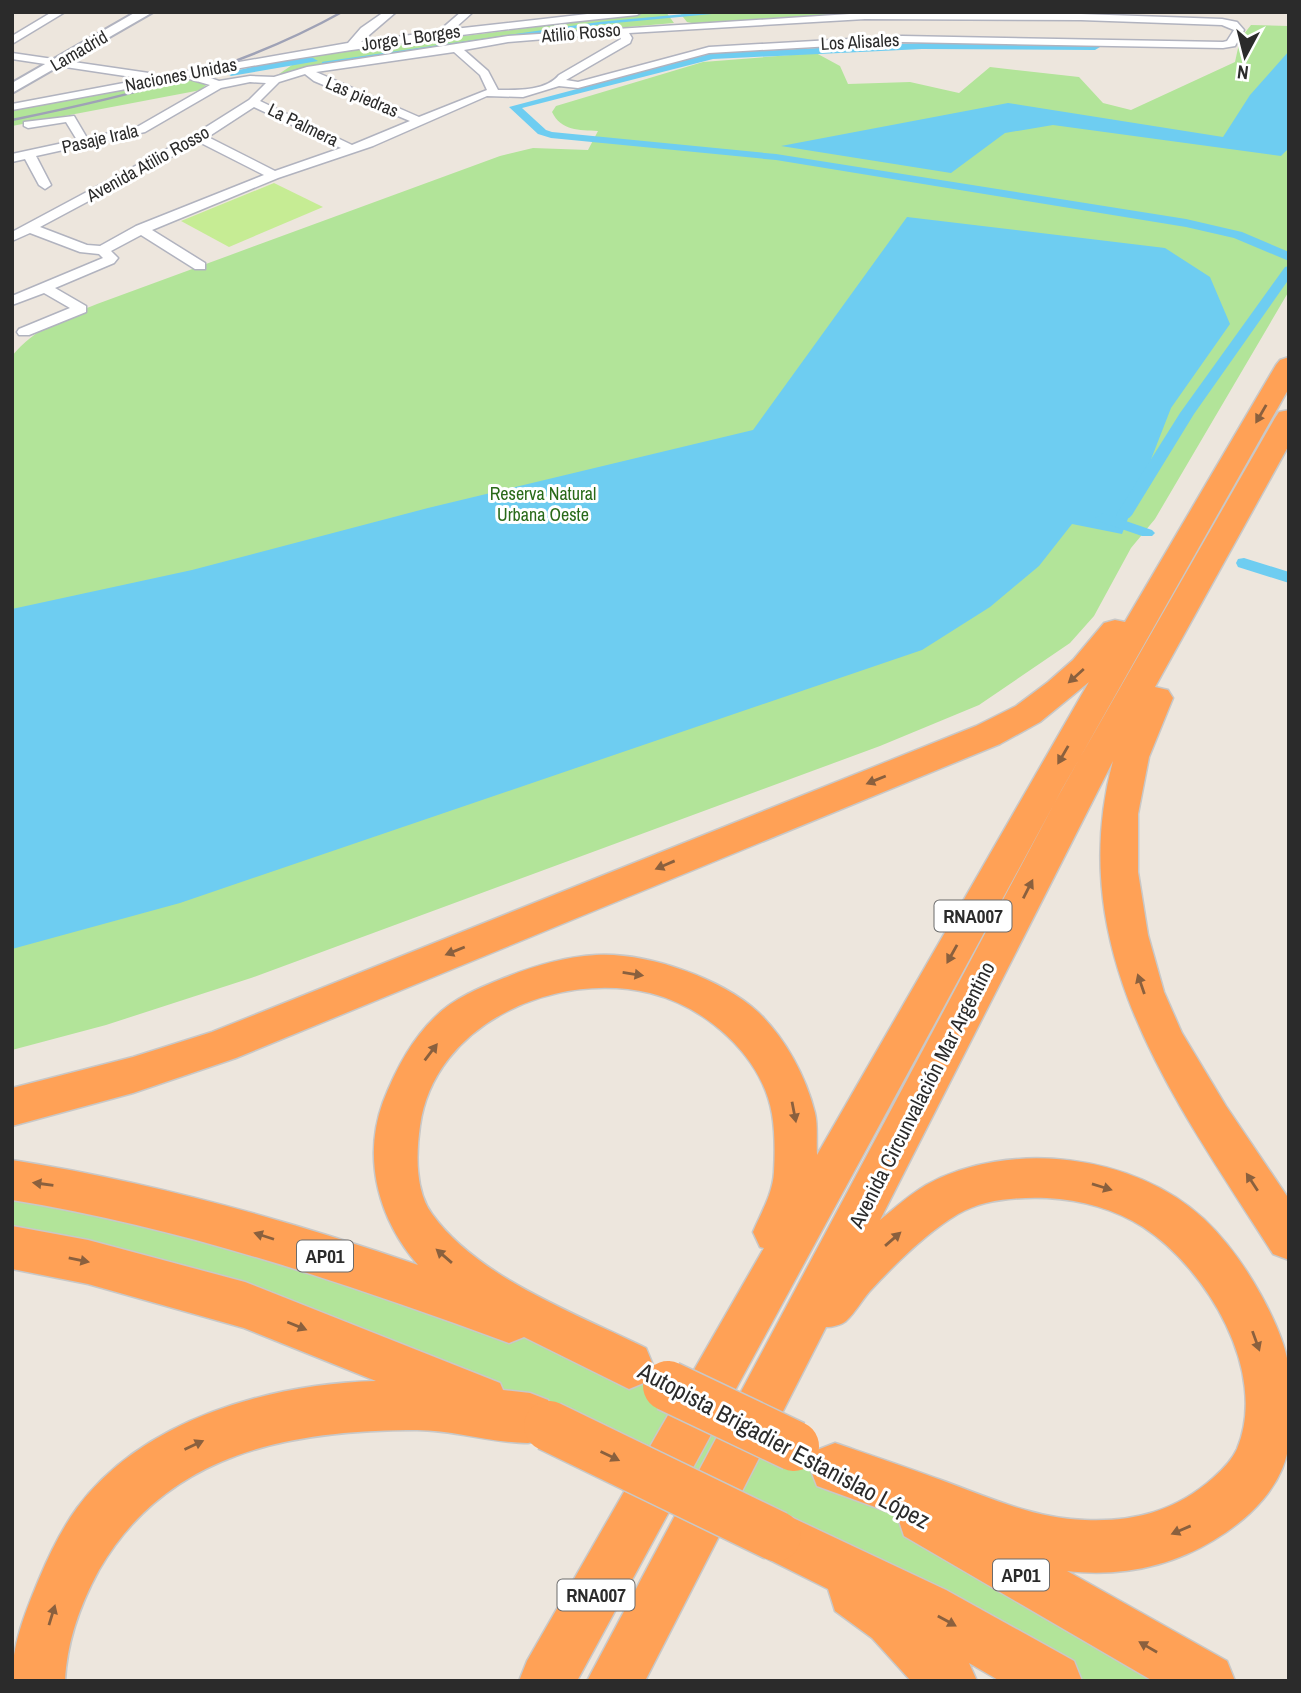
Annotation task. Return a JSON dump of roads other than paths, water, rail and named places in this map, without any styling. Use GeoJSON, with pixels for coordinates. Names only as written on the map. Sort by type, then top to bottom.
{"type":"FeatureCollection","features":[{"type":"Feature","properties":{"kind":"highway","name":"RNA007"},"geometry":{"type":"LineString","coordinates":[[1246,469],[1289,365]]}},
{"type":"Feature","properties":{"kind":"highway","name":"RNA007"},"geometry":{"type":"LineString","coordinates":[[1246,469],[1289,418]]}},
{"type":"Feature","properties":{"kind":"highway"},"geometry":{"type":"LineString","coordinates":[[12,1107],[133,1075],[287,1021],[786,815],[988,736],[1028,715],[1077,675],[1103,648],[1246,469]]}},
{"type":"Feature","properties":{"kind":"highway"},"geometry":{"type":"LineString","coordinates":[[1246,469],[1209,593],[1129,761],[1119,812],[1118,860],[1125,917],[1139,980],[1166,1044],[1289,1239]]}},
{"type":"Feature","properties":{"kind":"highway","name":"Avenida Circunvalación Mar Argentino"},"geometry":{"type":"LineString","coordinates":[[645,1509],[718,1373],[1042,793],[1246,469]]}},
{"type":"Feature","properties":{"kind":"highway","name":"Avenida Circunvalación Mar Argentino"},"geometry":{"type":"LineString","coordinates":[[693,1536],[1246,469]]}},
{"type":"Feature","properties":{"kind":"highway"},"geometry":{"type":"LineString","coordinates":[[648,1375],[491,1293],[461,1271],[415,1228],[398,1177],[395,1155],[399,1118],[424,1062],[446,1032],[476,1009],[514,988],[548,976],[618,972],[652,977],[697,992],[730,1012],[752,1031],[774,1058],[788,1088],[796,1120],[796,1174],[788,1203],[718,1373]]}},
{"type":"Feature","properties":{"kind":"highway"},"geometry":{"type":"LineString","coordinates":[[772,1385],[843,1285],[909,1224],[933,1205],[957,1194],[987,1183],[1014,1178],[1050,1177],[1087,1183],[1125,1194],[1162,1214],[1199,1244],[1228,1280],[1245,1310],[1262,1359],[1269,1400],[1267,1426],[1259,1460],[1236,1493],[1215,1509],[1194,1524],[1148,1544],[1100,1548],[1052,1544],[1001,1529],[815,1457]]}},
{"type":"Feature","properties":{"kind":"highway","name":"Autopista Brigadier Estanislao López"},"geometry":{"type":"LineString","coordinates":[[12,1180],[138,1202],[226,1224],[417,1286],[648,1375],[815,1457],[1207,1681]]}},
{"type":"Feature","properties":{"kind":"highway"},"geometry":{"type":"LineString","coordinates":[[12,1247],[88,1262],[245,1305],[540,1422],[927,1609],[1054,1681]]}},
{"type":"Feature","properties":{"kind":"highway"},"geometry":{"type":"LineString","coordinates":[[37,1681],[38,1661],[54,1606],[78,1553],[112,1507],[150,1471],[192,1444],[247,1426],[314,1410],[421,1405],[540,1422]]}},
{"type":"Feature","properties":{"kind":"highway","name":"RNA007"},"geometry":{"type":"LineString","coordinates":[[547,1681],[645,1509]]}},
{"type":"Feature","properties":{"kind":"highway"},"geometry":{"type":"LineString","coordinates":[[521,1681],[645,1509]]}},
{"type":"Feature","properties":{"kind":"highway","name":"RNA007"},"geometry":{"type":"LineString","coordinates":[[615,1681],[693,1536]]}},
{"type":"Feature","properties":{"kind":"highway"},"geometry":{"type":"LineString","coordinates":[[621,1681],[693,1536]]}},
{"type":"Feature","properties":{"kind":"highway"},"geometry":{"type":"LineString","coordinates":[[776,1536],[891,1619],[949,1681]]}},
{"type":"Feature","properties":{"kind":"street"},"geometry":{"type":"LineString","coordinates":[[12,41],[60,12]]}},
{"type":"Feature","properties":{"kind":"street","name":"Lamadrid"},"geometry":{"type":"LineString","coordinates":[[12,89],[146,12]]}},
{"type":"Feature","properties":{"kind":"street"},"geometry":{"type":"LineString","coordinates":[[351,47],[365,30],[391,12]]}},
{"type":"Feature","properties":{"kind":"street"},"geometry":{"type":"LineString","coordinates":[[443,33],[468,12]]}},
{"type":"Feature","properties":{"kind":"street","name":"Jorge L Borges"},"geometry":{"type":"LineString","coordinates":[[351,47],[567,16],[637,12]]}},
{"type":"Feature","properties":{"kind":"street"},"geometry":{"type":"LineString","coordinates":[[886,14],[902,39]]}},
{"type":"Feature","properties":{"kind":"street","name":"Atilio Rosso"},"geometry":{"type":"LineString","coordinates":[[275,80],[307,70],[508,39],[886,14],[1081,17],[1228,23],[1239,28],[1232,43]]}},
{"type":"Feature","properties":{"kind":"street"},"geometry":{"type":"LineString","coordinates":[[675,16],[687,26],[699,51]]}},
{"type":"Feature","properties":{"kind":"street"},"geometry":{"type":"LineString","coordinates":[[1081,17],[1091,41]]}},
{"type":"Feature","properties":{"kind":"street"},"geometry":{"type":"LineString","coordinates":[[558,83],[563,77],[625,41],[627,38],[622,30]]}},
{"type":"Feature","properties":{"kind":"street","name":"Los Alisales"},"geometry":{"type":"LineString","coordinates":[[493,92],[523,94],[558,83],[572,86],[699,51],[902,39],[1223,45],[1232,43]]}},
{"type":"Feature","properties":{"kind":"street","name":"Naciones Unidas"},"geometry":{"type":"LineString","coordinates":[[12,107],[220,68],[351,47]]}},
{"type":"Feature","properties":{"kind":"street"},"geometry":{"type":"LineString","coordinates":[[32,229],[85,248],[103,250],[141,229],[274,175],[352,149],[493,92],[493,82],[480,68],[464,59],[457,48]]}},
{"type":"Feature","properties":{"kind":"street"},"geometry":{"type":"LineString","coordinates":[[12,57],[144,75],[156,80]]}},
{"type":"Feature","properties":{"kind":"street"},"geometry":{"type":"LineString","coordinates":[[206,79],[220,68]]}},
{"type":"Feature","properties":{"kind":"street","name":"Las piedras"},"geometry":{"type":"LineString","coordinates":[[307,70],[318,79],[419,121]]}},
{"type":"Feature","properties":{"kind":"street"},"geometry":{"type":"LineString","coordinates":[[183,75],[206,79],[218,85],[250,79],[275,80]]}},
{"type":"Feature","properties":{"kind":"street","name":"Avenida Atilio Rosso"},"geometry":{"type":"LineString","coordinates":[[12,237],[32,229],[199,137],[253,102],[275,80]]}},
{"type":"Feature","properties":{"kind":"street","name":"Pasaje Irala"},"geometry":{"type":"LineString","coordinates":[[12,158],[146,128],[218,85]]}},
{"type":"Feature","properties":{"kind":"street","name":"La Palmera"},"geometry":{"type":"LineString","coordinates":[[253,102],[352,149]]}},
{"type":"Feature","properties":{"kind":"street"},"geometry":{"type":"LineString","coordinates":[[28,124],[69,118],[84,143]]}},
{"type":"Feature","properties":{"kind":"street"},"geometry":{"type":"LineString","coordinates":[[199,137],[274,175]]}},
{"type":"Feature","properties":{"kind":"street"},"geometry":{"type":"LineString","coordinates":[[29,155],[45,185]]}},
{"type":"Feature","properties":{"kind":"street"},"geometry":{"type":"LineString","coordinates":[[141,229],[200,266]]}},
{"type":"Feature","properties":{"kind":"street"},"geometry":{"type":"LineString","coordinates":[[12,301],[109,260],[111,258],[103,250]]}},
{"type":"Feature","properties":{"kind":"street"},"geometry":{"type":"LineString","coordinates":[[24,332],[81,309],[46,288]]}},
{"type":"Feature","properties":{"kind":"water"},"geometry":{"type":"Polygon","coordinates":[[[1289,51],[1289,148],[1281,156],[1053,125],[1005,133],[951,173],[781,146],[1008,103],[1223,137],[1250,95],[1289,51]]]}},
{"type":"Feature","properties":{"kind":"water"},"geometry":{"type":"Polygon","coordinates":[[[907,217],[1165,248],[1210,277],[1230,324],[1171,408],[1122,534],[1072,524],[1039,566],[990,607],[922,650],[180,903],[12,949],[12,609],[192,570],[428,508],[753,430],[907,217]]]}},
{"type":"Feature","properties":{"kind":"waterway"},"geometry":{"type":"LineString","coordinates":[[323,63],[601,23],[720,12]]}},
{"type":"Feature","properties":{"kind":"waterway"},"geometry":{"type":"LineString","coordinates":[[1095,47],[922,46],[713,56],[514,107],[542,132],[551,135],[776,157],[1186,223],[1238,235],[1289,257]]}},
{"type":"Feature","properties":{"kind":"waterway"},"geometry":{"type":"LineString","coordinates":[[231,73],[291,61],[313,61]]}},
{"type":"Feature","properties":{"kind":"waterway"},"geometry":{"type":"LineString","coordinates":[[1124,515],[1187,413],[1289,270]]}},
{"type":"Feature","properties":{"kind":"waterway"},"geometry":{"type":"LineString","coordinates":[[1103,518],[1147,533]]}},
{"type":"Feature","properties":{"kind":"waterway"},"geometry":{"type":"LineString","coordinates":[[1244,563],[1289,578]]}},
{"type":"Feature","properties":{"kind":"railway"},"geometry":{"type":"LineString","coordinates":[[12,120],[140,91],[222,66],[302,33],[342,12]]}},
{"type":"Feature","properties":{"kind":"park label","name":"Reserva Natural Urbana Oeste"},"geometry":{"type":"Point","coordinates":[543,504]}}]}
